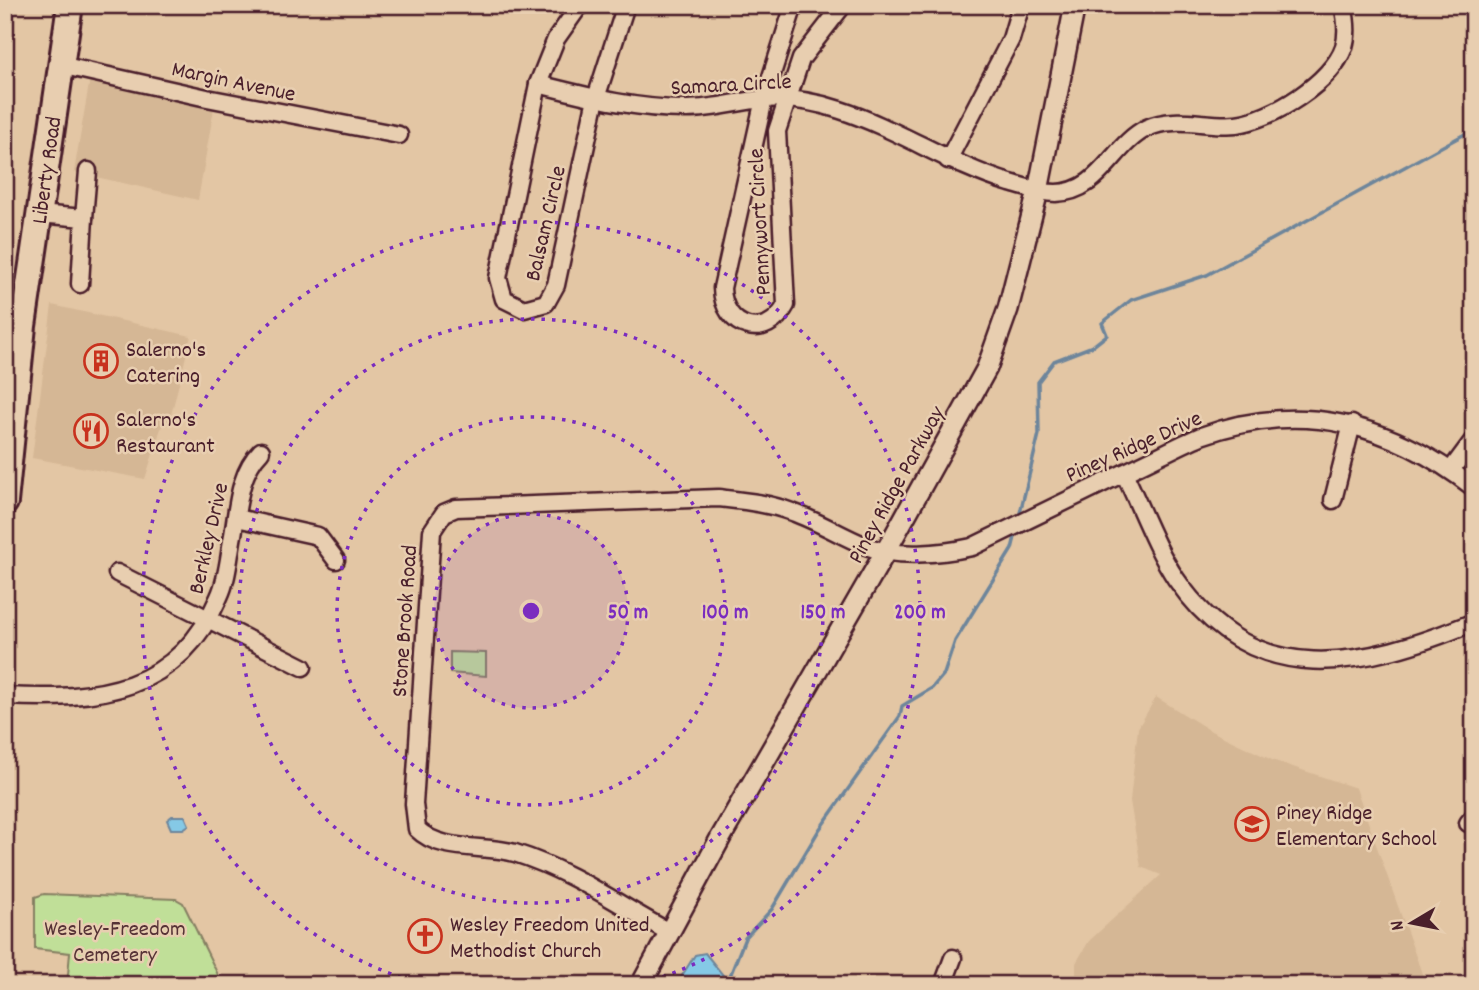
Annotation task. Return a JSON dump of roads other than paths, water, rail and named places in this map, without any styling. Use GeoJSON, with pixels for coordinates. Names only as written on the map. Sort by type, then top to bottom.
{"type":"FeatureCollection","features":[{"type":"Feature","properties":{"kind":"main road","name":"Liberty Road"},"geometry":{"type":"LineString","coordinates":[[5,502],[38,214],[70,5]]}},
{"type":"Feature","properties":{"kind":"street","name":"Balsam Circle"},"geometry":{"type":"LineString","coordinates":[[580,5],[556,39],[538,85],[498,278],[504,299],[524,309],[546,303],[556,285],[596,98],[626,5]]}},
{"type":"Feature","properties":{"kind":"street"},"geometry":{"type":"LineString","coordinates":[[764,99],[794,5]]}},
{"type":"Feature","properties":{"kind":"street"},"geometry":{"type":"LineString","coordinates":[[787,99],[801,59],[843,5]]}},
{"type":"Feature","properties":{"kind":"street"},"geometry":{"type":"LineString","coordinates":[[948,160],[1011,39],[1021,5]]}},
{"type":"Feature","properties":{"kind":"street","name":"Piney Ridge Parkway"},"geometry":{"type":"LineString","coordinates":[[641,985],[721,837],[887,550],[987,368],[1008,309],[1038,191],[1075,5]]}},
{"type":"Feature","properties":{"kind":"street","name":"Samara Circle"},"geometry":{"type":"LineString","coordinates":[[538,85],[657,108],[687,110],[764,99],[787,99],[836,108],[864,118],[980,174],[1038,191],[1056,193],[1084,186],[1099,176],[1137,133],[1151,126],[1165,122],[1234,124],[1256,121],[1288,104],[1338,60],[1346,33],[1343,5]]}},
{"type":"Feature","properties":{"kind":"street","name":"Margin Avenue"},"geometry":{"type":"LineString","coordinates":[[60,65],[207,99],[399,135]]}},
{"type":"Feature","properties":{"kind":"street","name":"Pennywort Circle"},"geometry":{"type":"LineString","coordinates":[[764,99],[722,288],[726,310],[740,324],[748,327],[758,327],[774,319],[782,312],[788,295],[776,146],[777,131],[787,99]]}},
{"type":"Feature","properties":{"kind":"street"},"geometry":{"type":"LineString","coordinates":[[80,284],[88,172]]}},
{"type":"Feature","properties":{"kind":"street"},"geometry":{"type":"LineString","coordinates":[[38,214],[84,218]]}},
{"type":"Feature","properties":{"kind":"street","name":"Piney Ridge Drive"},"geometry":{"type":"LineString","coordinates":[[887,550],[923,554],[972,547],[1201,436],[1274,421],[1305,419],[1352,424],[1395,438],[1451,470],[1474,488]]}},
{"type":"Feature","properties":{"kind":"street"},"geometry":{"type":"LineString","coordinates":[[1333,500],[1352,424]]}},
{"type":"Feature","properties":{"kind":"street"},"geometry":{"type":"LineString","coordinates":[[1451,470],[1474,439]]}},
{"type":"Feature","properties":{"kind":"street","name":"Berkley Drive"},"geometry":{"type":"LineString","coordinates":[[5,696],[61,699],[124,688],[142,681],[176,658],[208,619],[220,595],[247,468],[261,451]]}},
{"type":"Feature","properties":{"kind":"street"},"geometry":{"type":"LineString","coordinates":[[1124,473],[1176,578],[1201,609],[1248,643],[1289,657],[1340,662],[1383,654],[1474,622]]}},
{"type":"Feature","properties":{"kind":"street","name":"Stone Brook Road"},"geometry":{"type":"LineString","coordinates":[[669,932],[553,867],[513,852],[437,842],[425,837],[417,829],[414,804],[432,531],[444,513],[456,508],[719,498],[760,502],[794,512],[869,548],[887,550]]}},
{"type":"Feature","properties":{"kind":"street"},"geometry":{"type":"LineString","coordinates":[[237,519],[318,536],[337,560]]}},
{"type":"Feature","properties":{"kind":"street"},"geometry":{"type":"LineString","coordinates":[[117,573],[303,667]]}},
{"type":"Feature","properties":{"kind":"street"},"geometry":{"type":"LineString","coordinates":[[943,985],[953,958]]}},
{"type":"Feature","properties":{"kind":"water"},"geometry":{"type":"Polygon","coordinates":[[[172,816],[185,816],[189,825],[183,829],[171,829],[167,820],[172,816]]]}},
{"type":"Feature","properties":{"kind":"water"},"geometry":{"type":"Polygon","coordinates":[[[705,953],[731,985],[676,985],[695,955],[705,953]]]}},
{"type":"Feature","properties":{"kind":"waterway"},"geometry":{"type":"LineString","coordinates":[[1020,513],[1039,434],[1038,382],[1054,361],[1093,346],[1107,335],[1102,323],[1131,300],[1207,275],[1474,129]]}},
{"type":"Feature","properties":{"kind":"waterway"},"geometry":{"type":"LineString","coordinates":[[728,981],[745,938],[772,909],[819,830],[900,716],[902,706],[932,688],[944,674],[955,641],[1012,549],[1015,537]]}},
{"type":"Feature","properties":{"kind":"place","name":"Salerno's Catering"},"geometry":{"type":"Point","coordinates":[101,361]}},
{"type":"Feature","properties":{"kind":"place","name":"Salerno's Restaurant"},"geometry":{"type":"Point","coordinates":[91,431]}},
{"type":"Feature","properties":{"kind":"place","name":"Piney Ridge Elementary School"},"geometry":{"type":"Point","coordinates":[1252,824]}},
{"type":"Feature","properties":{"kind":"place","name":"Wesley Freedom United Methodist Church"},"geometry":{"type":"Point","coordinates":[425,936]}},
{"type":"Feature","properties":{"kind":"park label","name":"Wesley-Freedom Cemetery"},"geometry":{"type":"Point","coordinates":[115,940]}}]}
